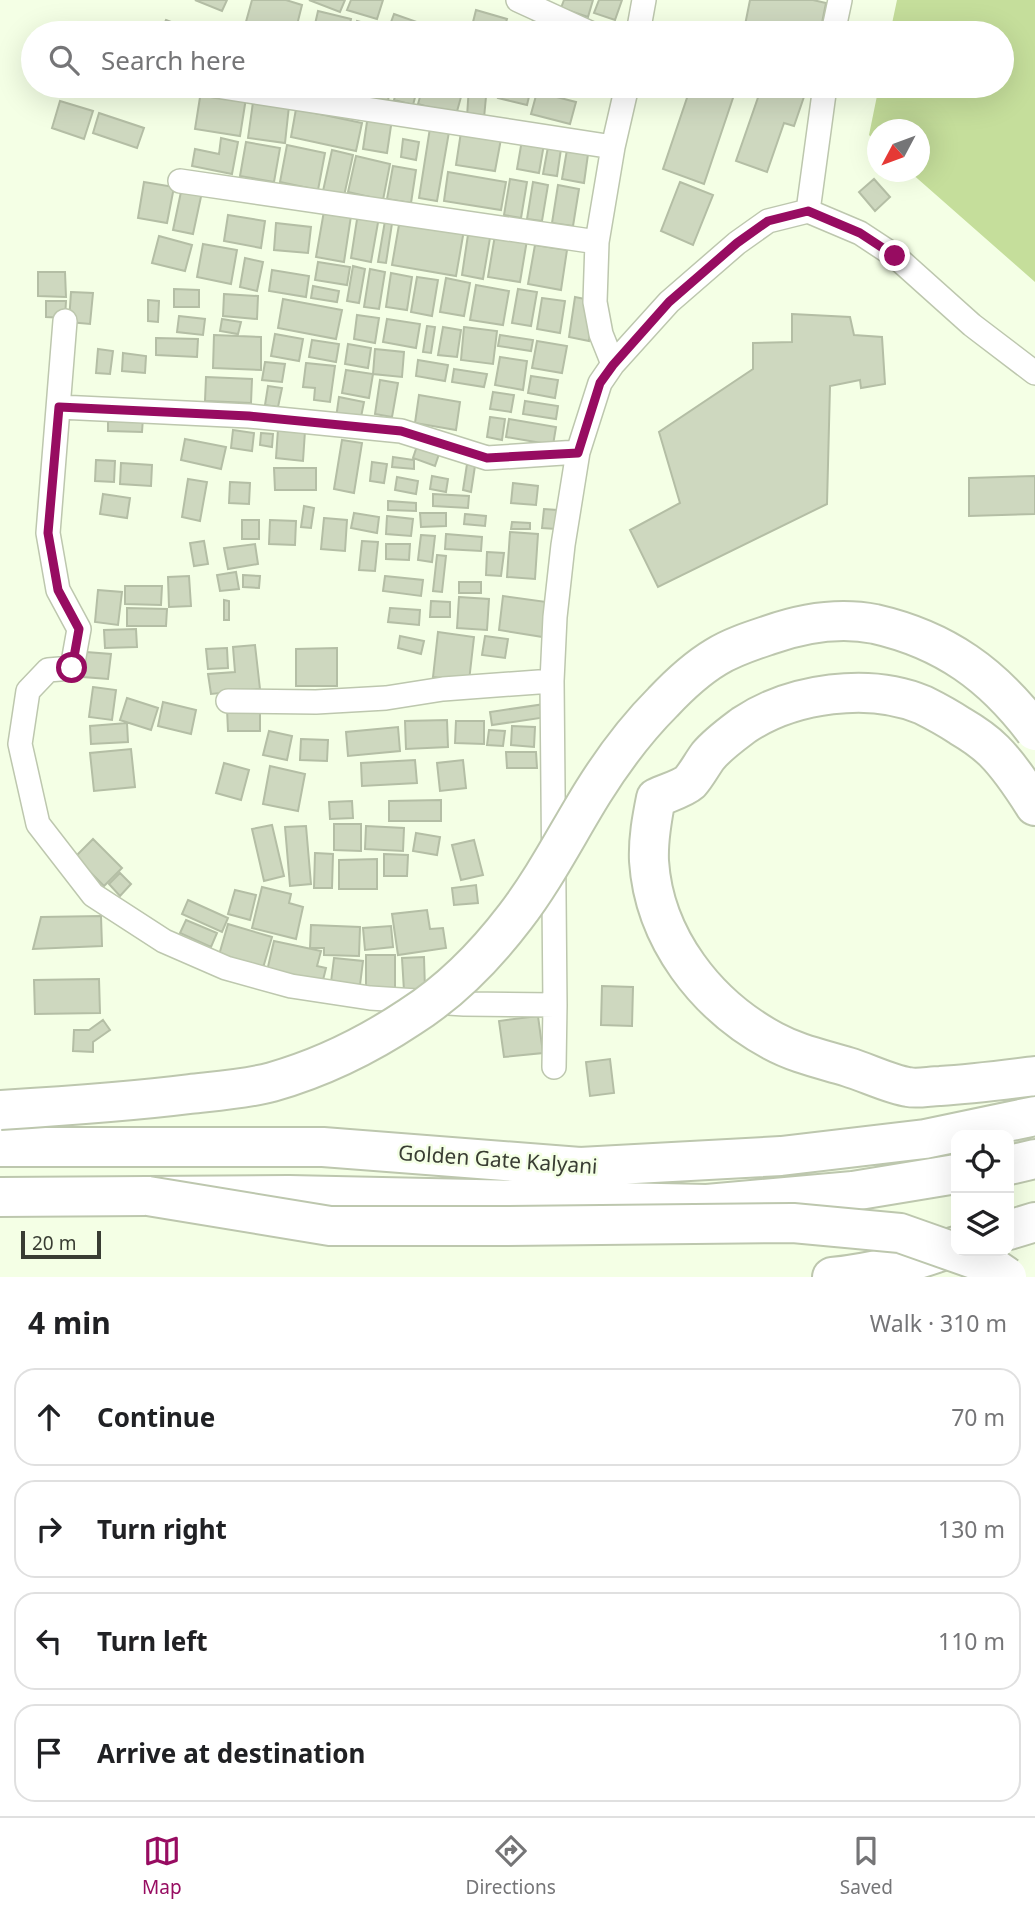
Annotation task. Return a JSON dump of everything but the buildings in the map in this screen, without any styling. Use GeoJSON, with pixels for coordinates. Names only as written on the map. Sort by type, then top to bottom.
{"type":"FeatureCollection","features":[{"type":"Feature","properties":{"kind":"highway"},"geometry":{"type":"LineString","coordinates":[[0,1110],[135,1101],[269,1083],[339,1057],[412,1016],[472,967],[502,934],[534,890],[594,789],[655,710],[696,670],[719,655],[748,642],[806,624],[837,621],[863,622],[893,628],[934,645],[974,667],[1020,711],[1035,731]]}},
{"type":"Feature","properties":{"kind":"highway"},"geometry":{"type":"LineString","coordinates":[[1035,806],[994,751],[951,720],[921,704],[893,697],[864,692],[837,693],[784,705],[762,714],[722,742],[688,783],[656,798],[650,827],[649,858],[651,882],[659,908],[679,954],[698,981],[720,1003],[773,1041],[808,1056],[908,1087],[974,1084],[1035,1076]]}},
{"type":"Feature","properties":{"kind":"highway","name":"Golden Gate Kalyani"},"geometry":{"type":"LineString","coordinates":[[0,1147],[323,1147],[580,1167],[781,1156],[925,1139],[1035,1116]]}},
{"type":"Feature","properties":{"kind":"highway"},"geometry":{"type":"LineString","coordinates":[[1014,1164],[1035,1159]]}},
{"type":"Feature","properties":{"kind":"highway","name":"Golden Gate Kalyani"},"geometry":{"type":"LineString","coordinates":[[0,1197],[289,1195],[708,1204],[853,1191],[951,1175]]}},
{"type":"Feature","properties":{"kind":"highway"},"geometry":{"type":"LineString","coordinates":[[148,1196],[330,1226],[793,1223],[900,1233],[988,1264],[1007,1277]]}},
{"type":"Feature","properties":{"kind":"highway"},"geometry":{"type":"LineString","coordinates":[[1014,1228],[1035,1222]]}},
{"type":"Feature","properties":{"kind":"highway"},"geometry":{"type":"LineString","coordinates":[[832,1277],[901,1265],[951,1248]]}},
{"type":"Feature","properties":{"kind":"street"},"geometry":{"type":"LineString","coordinates":[[518,0],[564,21]]}},
{"type":"Feature","properties":{"kind":"street"},"geometry":{"type":"LineString","coordinates":[[640,21],[643,0]]}},
{"type":"Feature","properties":{"kind":"street"},"geometry":{"type":"LineString","coordinates":[[836,21],[839,0]]}},
{"type":"Feature","properties":{"kind":"street"},"geometry":{"type":"LineString","coordinates":[[294,98],[613,147]]}},
{"type":"Feature","properties":{"kind":"street"},"geometry":{"type":"LineString","coordinates":[[613,365],[601,334],[595,302],[597,243],[624,98]]}},
{"type":"Feature","properties":{"kind":"street"},"geometry":{"type":"LineString","coordinates":[[808,211],[823,98]]}},
{"type":"Feature","properties":{"kind":"street"},"geometry":{"type":"LineString","coordinates":[[180,181],[597,243]]}},
{"type":"Feature","properties":{"kind":"street"},"geometry":{"type":"LineString","coordinates":[[554,1067],[552,681],[555,617],[561,557],[578,453],[600,383],[669,302],[737,243],[768,221],[808,211],[860,233],[895,256],[972,325],[1035,373]]}},
{"type":"Feature","properties":{"kind":"street"},"geometry":{"type":"LineString","coordinates":[[65,321],[48,533],[58,590],[79,629],[72,668],[48,670],[28,691],[20,744],[38,824],[93,895],[164,941],[226,968],[291,986],[370,998],[464,1004],[555,1005]]}},
{"type":"Feature","properties":{"kind":"street"},"geometry":{"type":"LineString","coordinates":[[59,407],[249,416],[401,431],[487,458],[578,453]]}},
{"type":"Feature","properties":{"kind":"street"},"geometry":{"type":"LineString","coordinates":[[228,701],[316,702],[386,698],[443,689],[552,681]]}},
{"type":"Feature","properties":{"kind":"shaded area"},"geometry":{"type":"Polygon","coordinates":[[[897,0],[1035,0],[1035,282],[921,182],[930,182],[930,119],[872,119],[877,98],[1014,98],[1014,21],[893,21],[897,0]]]}},
{"type":"Feature","properties":{"kind":"route"},"geometry":{"type":"LineString","coordinates":[[72,668],[79,629],[58,590],[48,533],[59,407],[249,416],[401,431],[487,458],[578,453],[600,383],[613,365],[669,302],[737,243],[768,221],[808,211],[860,233],[895,256]]}}]}
